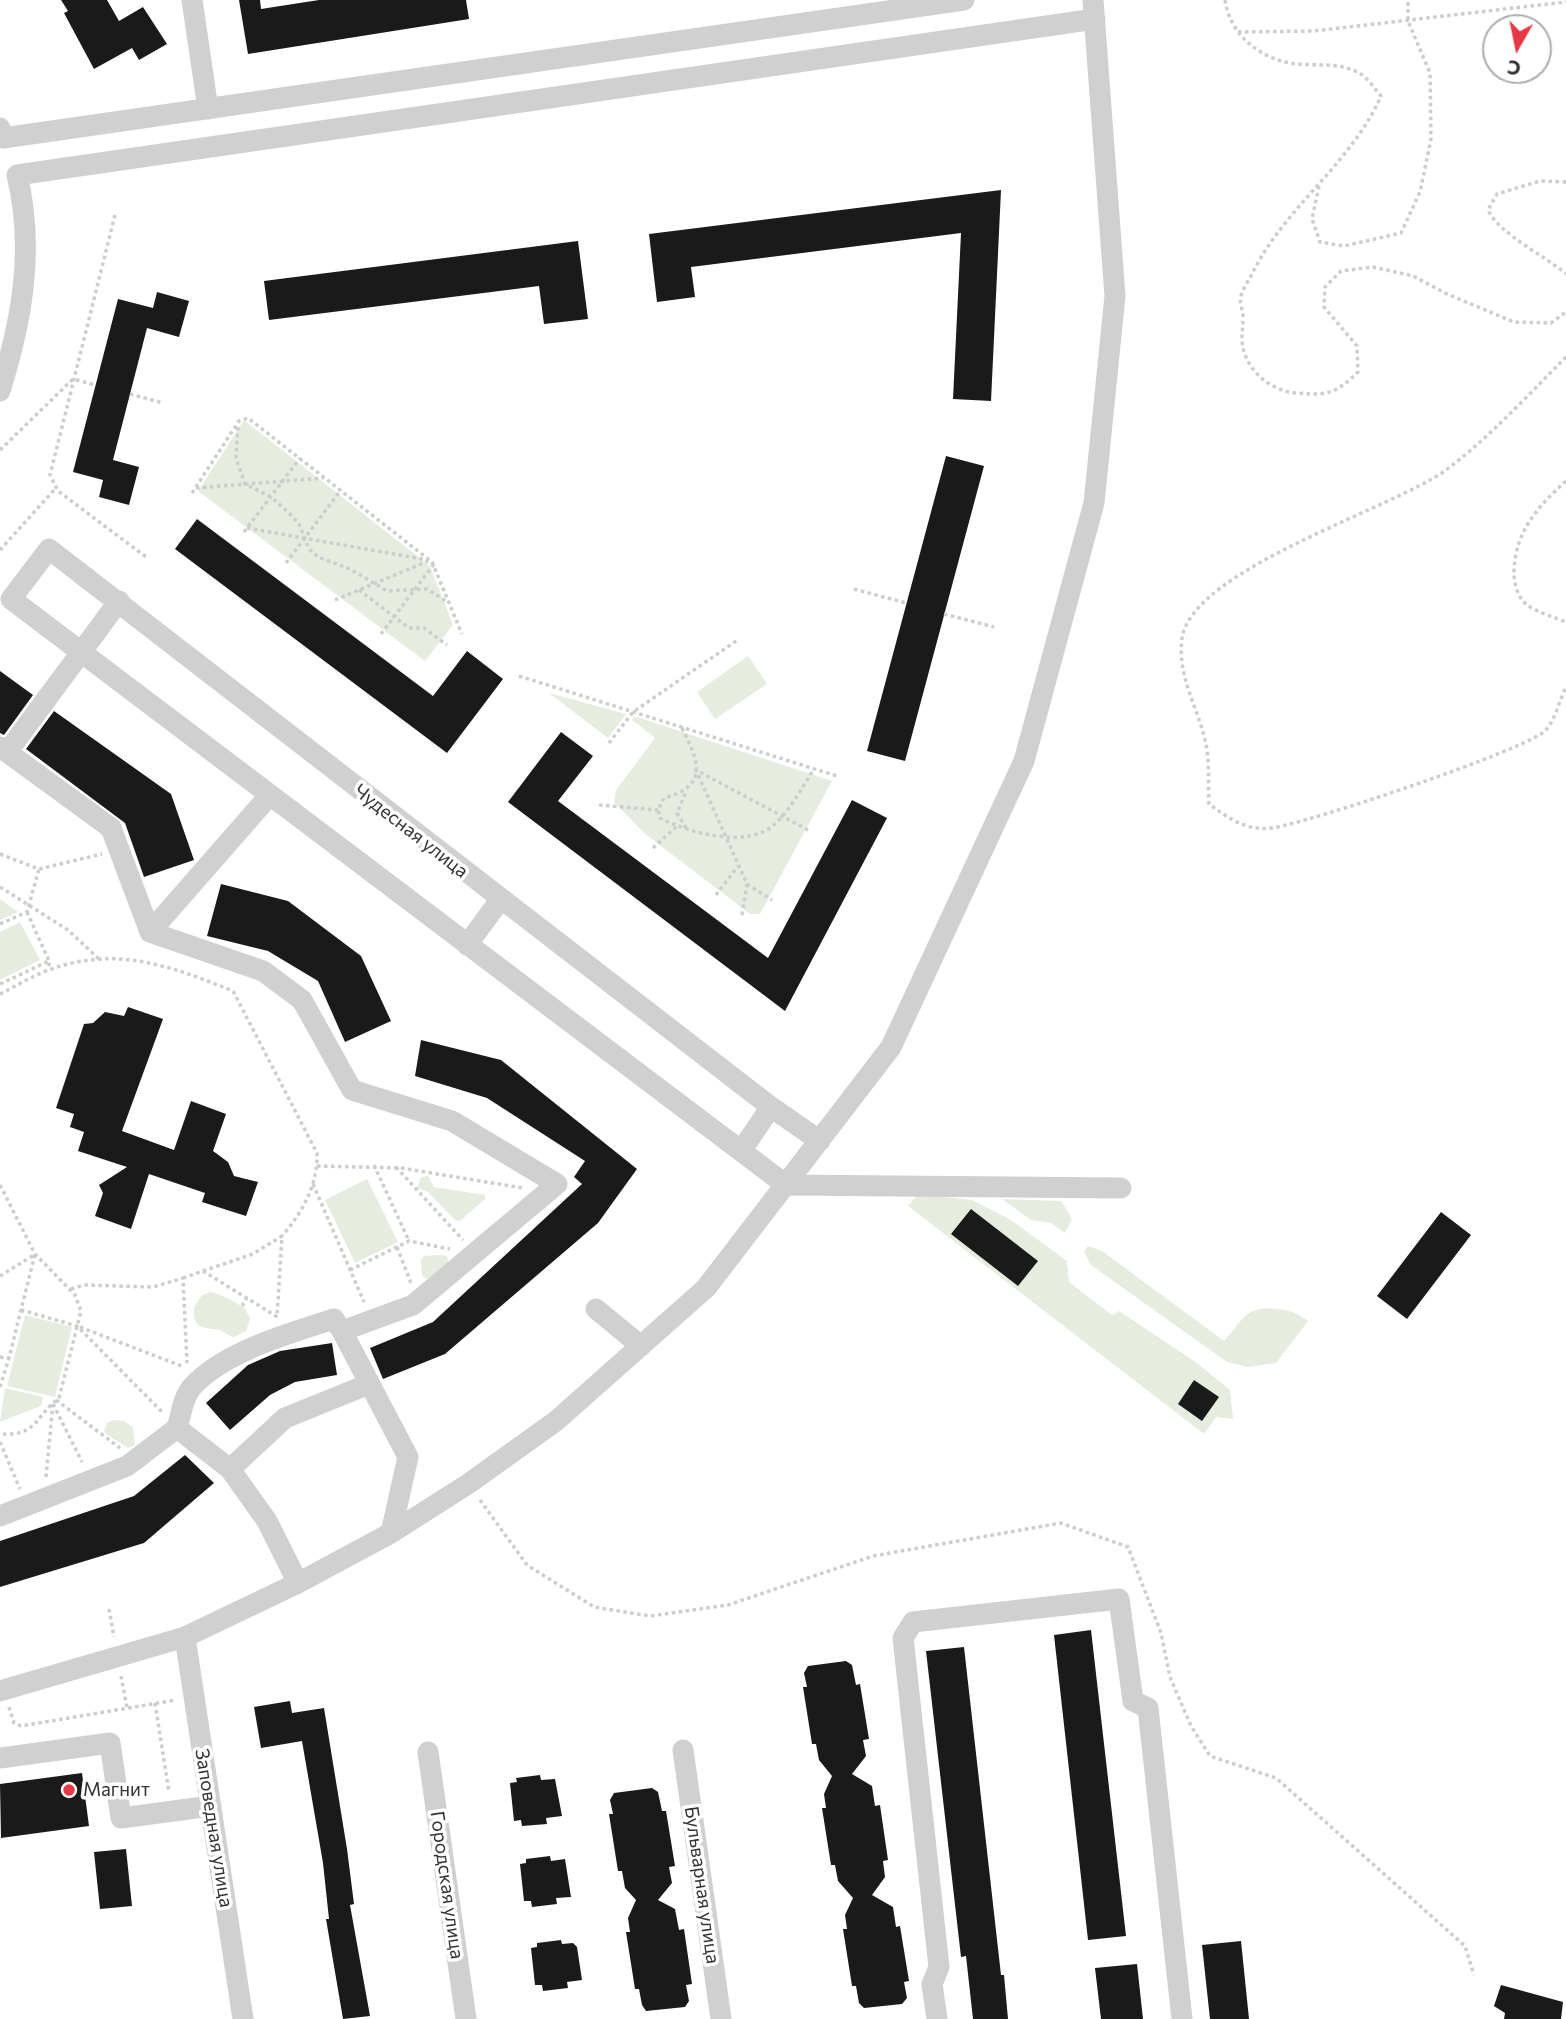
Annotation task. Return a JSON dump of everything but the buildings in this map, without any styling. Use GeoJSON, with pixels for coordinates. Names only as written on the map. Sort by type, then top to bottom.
{"type":"FeatureCollection","features":[{"type":"Feature","properties":{"kind":"street"},"geometry":{"type":"LineString","coordinates":[[192,0],[208,109]]}},
{"type":"Feature","properties":{"kind":"street"},"geometry":{"type":"LineString","coordinates":[[0,128],[4,138],[964,0]]}},
{"type":"Feature","properties":{"kind":"street"},"geometry":{"type":"LineString","coordinates":[[0,391],[16,338],[25,283],[26,227],[17,175],[1094,10],[1115,296],[1094,503],[1024,761],[891,1047],[706,1288],[556,1421],[468,1484],[391,1533],[298,1583],[185,1637],[2,1699]]}},
{"type":"Feature","properties":{"kind":"street","name":"Чудесная улица"},"geometry":{"type":"LineString","coordinates":[[786,1185],[79,653],[10,599],[8,586],[49,549],[500,900],[771,1107],[820,1140]]}},
{"type":"Feature","properties":{"kind":"street"},"geometry":{"type":"LineString","coordinates":[[119,601],[4,749],[111,828],[150,932]]}},
{"type":"Feature","properties":{"kind":"street"},"geometry":{"type":"LineString","coordinates":[[150,932],[269,796]]}},
{"type":"Feature","properties":{"kind":"street"},"geometry":{"type":"LineString","coordinates":[[467,946],[500,900]]}},
{"type":"Feature","properties":{"kind":"street"},"geometry":{"type":"LineString","coordinates":[[150,932],[263,971],[302,1000],[352,1090],[452,1121],[557,1184],[418,1301],[342,1331]]}},
{"type":"Feature","properties":{"kind":"street"},"geometry":{"type":"LineString","coordinates":[[741,1151],[771,1107]]}},
{"type":"Feature","properties":{"kind":"street"},"geometry":{"type":"LineString","coordinates":[[786,1185],[1121,1188]]}},
{"type":"Feature","properties":{"kind":"street"},"geometry":{"type":"LineString","coordinates":[[596,1309],[641,1346]]}},
{"type":"Feature","properties":{"kind":"street"},"geometry":{"type":"LineString","coordinates":[[0,1516],[135,1460],[177,1428],[187,1394],[206,1375],[284,1325],[334,1319],[408,1457],[391,1533]]}},
{"type":"Feature","properties":{"kind":"street"},"geometry":{"type":"LineString","coordinates":[[230,1469],[285,1418],[369,1384]]}},
{"type":"Feature","properties":{"kind":"street"},"geometry":{"type":"LineString","coordinates":[[177,1428],[230,1469],[267,1521],[298,1583]]}},
{"type":"Feature","properties":{"kind":"street"},"geometry":{"type":"LineString","coordinates":[[937,2019],[932,1984],[939,1967],[903,1638],[913,1622],[1119,1599],[1133,1701],[1148,1707],[1182,2019]]}},
{"type":"Feature","properties":{"kind":"street","name":"Заповедная улица"},"geometry":{"type":"LineString","coordinates":[[185,1637],[243,2019]]}},
{"type":"Feature","properties":{"kind":"street"},"geometry":{"type":"LineString","coordinates":[[0,1758],[110,1743],[121,1818],[211,1805]]}},
{"type":"Feature","properties":{"kind":"street","name":"Бульварная улица"},"geometry":{"type":"LineString","coordinates":[[683,1750],[721,2019]]}},
{"type":"Feature","properties":{"kind":"street","name":"Городская улица"},"geometry":{"type":"LineString","coordinates":[[428,1752],[466,2019]]}},
{"type":"Feature","properties":{"kind":"path"},"geometry":{"type":"LineString","coordinates":[[1225,0],[1238,32],[1248,44],[1270,57],[1292,63],[1326,63],[1360,73],[1381,96],[1371,118],[1341,161],[1298,206],[1261,256],[1240,298],[1240,345],[1250,366],[1267,383],[1289,393],[1321,395],[1339,390],[1358,372],[1357,346],[1324,307],[1325,287],[1341,271],[1373,267],[1413,276],[1514,322],[1551,323],[1566,312]]}},
{"type":"Feature","properties":{"kind":"path"},"geometry":{"type":"LineString","coordinates":[[1319,184],[1312,219],[1321,242],[1343,246],[1401,233],[1420,192],[1431,139],[1430,73],[1408,21],[1408,0]]}},
{"type":"Feature","properties":{"kind":"path"},"geometry":{"type":"LineString","coordinates":[[1238,32],[1314,31],[1566,2]]}},
{"type":"Feature","properties":{"kind":"path"},"geometry":{"type":"LineString","coordinates":[[1566,182],[1540,181],[1497,194],[1488,210],[1494,224],[1512,233],[1566,274]]}},
{"type":"Feature","properties":{"kind":"path"},"geometry":{"type":"LineString","coordinates":[[115,215],[51,462],[50,475],[55,489],[146,557]]}},
{"type":"Feature","properties":{"kind":"path"},"geometry":{"type":"LineString","coordinates":[[1566,357],[1525,400],[1446,470],[1407,493],[1293,543],[1217,591],[1201,606],[1183,634],[1180,666],[1206,741],[1209,804],[1236,824],[1269,829],[1313,820],[1507,750],[1546,731],[1566,687]]}},
{"type":"Feature","properties":{"kind":"path"},"geometry":{"type":"LineString","coordinates":[[72,379],[95,385]]}},
{"type":"Feature","properties":{"kind":"path"},"geometry":{"type":"LineString","coordinates":[[0,450],[72,379]]}},
{"type":"Feature","properties":{"kind":"path"},"geometry":{"type":"LineString","coordinates":[[130,394],[163,403]]}},
{"type":"Feature","properties":{"kind":"path"},"geometry":{"type":"LineString","coordinates":[[192,493],[238,424],[243,418],[250,419],[432,562],[462,634]]}},
{"type":"Feature","properties":{"kind":"path"},"geometry":{"type":"LineString","coordinates":[[238,424],[236,458],[245,484],[271,497],[295,518],[309,549],[318,557],[350,569],[392,593],[431,589],[450,604]]}},
{"type":"Feature","properties":{"kind":"path"},"geometry":{"type":"LineString","coordinates":[[300,458],[246,530],[432,562]]}},
{"type":"Feature","properties":{"kind":"path"},"geometry":{"type":"LineString","coordinates":[[196,488],[325,478]]}},
{"type":"Feature","properties":{"kind":"path"},"geometry":{"type":"LineString","coordinates":[[1566,481],[1542,502],[1523,529],[1515,550],[1514,571],[1514,583],[1524,603],[1566,622]]}},
{"type":"Feature","properties":{"kind":"path"},"geometry":{"type":"LineString","coordinates":[[0,550],[55,489]]}},
{"type":"Feature","properties":{"kind":"path"},"geometry":{"type":"LineString","coordinates":[[286,563],[341,490]]}},
{"type":"Feature","properties":{"kind":"path"},"geometry":{"type":"LineString","coordinates":[[335,600],[432,562]]}},
{"type":"Feature","properties":{"kind":"path"},"geometry":{"type":"LineString","coordinates":[[381,634],[432,562]]}},
{"type":"Feature","properties":{"kind":"path"},"geometry":{"type":"LineString","coordinates":[[854,589],[906,603]]}},
{"type":"Feature","properties":{"kind":"path"},"geometry":{"type":"LineString","coordinates":[[359,590],[412,629],[424,628],[447,645]]}},
{"type":"Feature","properties":{"kind":"path"},"geometry":{"type":"LineString","coordinates":[[944,614],[994,627]]}},
{"type":"Feature","properties":{"kind":"path"},"geometry":{"type":"LineString","coordinates":[[609,743],[633,712],[739,639]]}},
{"type":"Feature","properties":{"kind":"path"},"geometry":{"type":"LineString","coordinates":[[519,676],[837,776]]}},
{"type":"Feature","properties":{"kind":"path"},"geometry":{"type":"LineString","coordinates":[[682,728],[695,753],[696,770],[677,813],[687,828]]}},
{"type":"Feature","properties":{"kind":"path"},"geometry":{"type":"LineString","coordinates":[[687,790],[664,798],[658,810],[660,818],[677,826],[725,836],[758,834],[770,828],[782,816],[814,769]]}},
{"type":"Feature","properties":{"kind":"path"},"geometry":{"type":"LineString","coordinates":[[696,770],[808,830]]}},
{"type":"Feature","properties":{"kind":"path"},"geometry":{"type":"LineString","coordinates":[[696,770],[747,884],[772,900]]}},
{"type":"Feature","properties":{"kind":"path"},"geometry":{"type":"LineString","coordinates":[[599,805],[658,810]]}},
{"type":"Feature","properties":{"kind":"path"},"geometry":{"type":"LineString","coordinates":[[653,848],[677,826]]}},
{"type":"Feature","properties":{"kind":"path"},"geometry":{"type":"LineString","coordinates":[[0,854],[39,869],[119,850]]}},
{"type":"Feature","properties":{"kind":"path"},"geometry":{"type":"LineString","coordinates":[[716,895],[738,865]]}},
{"type":"Feature","properties":{"kind":"path"},"geometry":{"type":"LineString","coordinates":[[0,925],[27,912],[39,869]]}},
{"type":"Feature","properties":{"kind":"path"},"geometry":{"type":"LineString","coordinates":[[743,915],[747,884]]}},
{"type":"Feature","properties":{"kind":"path"},"geometry":{"type":"LineString","coordinates":[[0,887],[68,930],[99,959]]}},
{"type":"Feature","properties":{"kind":"path"},"geometry":{"type":"LineString","coordinates":[[27,912],[49,961],[49,969]]}},
{"type":"Feature","properties":{"kind":"path"},"geometry":{"type":"LineString","coordinates":[[0,994],[49,969],[99,959],[140,959],[233,991],[317,1153],[317,1166],[312,1183],[296,1219],[282,1236],[253,1254],[153,1287],[84,1285],[70,1289]]}},
{"type":"Feature","properties":{"kind":"path"},"geometry":{"type":"LineString","coordinates":[[0,984],[49,961]]}},
{"type":"Feature","properties":{"kind":"path"},"geometry":{"type":"LineString","coordinates":[[374,1165],[409,1241]]}},
{"type":"Feature","properties":{"kind":"path"},"geometry":{"type":"LineString","coordinates":[[317,1166],[396,1167],[547,1192]]}},
{"type":"Feature","properties":{"kind":"path"},"geometry":{"type":"LineString","coordinates":[[396,1167],[474,1253]]}},
{"type":"Feature","properties":{"kind":"path"},"geometry":{"type":"LineString","coordinates":[[312,1183],[372,1320]]}},
{"type":"Feature","properties":{"kind":"path"},"geometry":{"type":"LineString","coordinates":[[0,1185],[36,1254],[70,1289],[81,1311],[55,1401],[35,1502]]}},
{"type":"Feature","properties":{"kind":"path"},"geometry":{"type":"LineString","coordinates":[[282,1236],[284,1325]]}},
{"type":"Feature","properties":{"kind":"path"},"geometry":{"type":"LineString","coordinates":[[350,1269],[409,1241],[474,1253]]}},
{"type":"Feature","properties":{"kind":"path"},"geometry":{"type":"LineString","coordinates":[[397,1247],[418,1301]]}},
{"type":"Feature","properties":{"kind":"path"},"geometry":{"type":"LineString","coordinates":[[0,1276],[36,1254]]}},
{"type":"Feature","properties":{"kind":"path"},"geometry":{"type":"LineString","coordinates":[[0,1387],[36,1254]]}},
{"type":"Feature","properties":{"kind":"path"},"geometry":{"type":"LineString","coordinates":[[203,1271],[284,1325]]}},
{"type":"Feature","properties":{"kind":"path"},"geometry":{"type":"LineString","coordinates":[[21,1310],[77,1326],[188,1369],[183,1278]]}},
{"type":"Feature","properties":{"kind":"path"},"geometry":{"type":"LineString","coordinates":[[242,1306],[247,1298]]}},
{"type":"Feature","properties":{"kind":"path"},"geometry":{"type":"LineString","coordinates":[[184,1306],[194,1307]]}},
{"type":"Feature","properties":{"kind":"path"},"geometry":{"type":"LineString","coordinates":[[77,1326],[177,1428]]}},
{"type":"Feature","properties":{"kind":"path"},"geometry":{"type":"LineString","coordinates":[[0,1357],[9,1358]]}},
{"type":"Feature","properties":{"kind":"path"},"geometry":{"type":"LineString","coordinates":[[0,1434],[23,1433],[33,1427],[55,1401]]}},
{"type":"Feature","properties":{"kind":"path"},"geometry":{"type":"LineString","coordinates":[[55,1401],[135,1460]]}},
{"type":"Feature","properties":{"kind":"path"},"geometry":{"type":"LineString","coordinates":[[55,1401],[91,1480]]}},
{"type":"Feature","properties":{"kind":"path"},"geometry":{"type":"LineString","coordinates":[[0,1442],[35,1502]]}},
{"type":"Feature","properties":{"kind":"path"},"geometry":{"type":"LineString","coordinates":[[468,1484],[527,1564],[594,1607],[650,1616],[728,1605],[873,1556],[1061,1523],[1128,1548],[1161,1633],[1170,1677],[1191,1726],[1210,1756],[1276,1778],[1465,1946],[1474,1975]]}},
{"type":"Feature","properties":{"kind":"path"},"geometry":{"type":"LineString","coordinates":[[2,1699],[11,1709],[15,1723],[21,1726],[194,1697]]}},
{"type":"Feature","properties":{"kind":"path"},"geometry":{"type":"LineString","coordinates":[[155,1703],[172,1811]]}},
{"type":"Feature","properties":{"kind":"shaded area"},"geometry":{"type":"Polygon","coordinates":[[[244,420],[430,566],[453,625],[425,661],[198,491],[244,420]]]}},
{"type":"Feature","properties":{"kind":"shaded area"},"geometry":{"type":"Polygon","coordinates":[[[748,656],[767,684],[715,719],[697,692],[748,656]]]}},
{"type":"Feature","properties":{"kind":"shaded area"},"geometry":{"type":"Polygon","coordinates":[[[549,693],[626,714],[608,738],[549,693]]]}},
{"type":"Feature","properties":{"kind":"shaded area"},"geometry":{"type":"Polygon","coordinates":[[[634,716],[832,781],[760,914],[750,914],[644,833],[614,802],[616,790],[655,738],[632,720],[634,716]]]}},
{"type":"Feature","properties":{"kind":"shaded area"},"geometry":{"type":"Polygon","coordinates":[[[0,899],[18,912],[0,920],[0,899]]]}},
{"type":"Feature","properties":{"kind":"shaded area"},"geometry":{"type":"Polygon","coordinates":[[[20,922],[40,960],[0,980],[0,932],[20,922]]]}},
{"type":"Feature","properties":{"kind":"shaded area"},"geometry":{"type":"Polygon","coordinates":[[[428,1176],[434,1187],[485,1195],[485,1199],[460,1221],[455,1220],[428,1192],[417,1188],[421,1177],[428,1176]]]}},
{"type":"Feature","properties":{"kind":"shaded area"},"geometry":{"type":"Polygon","coordinates":[[[367,1179],[398,1242],[355,1263],[325,1200],[367,1179]]]}},
{"type":"Feature","properties":{"kind":"shaded area"},"geometry":{"type":"Polygon","coordinates":[[[918,1194],[972,1200],[1011,1220],[1067,1261],[1069,1282],[1112,1315],[1119,1311],[1197,1363],[1230,1390],[1233,1419],[1216,1417],[1204,1434],[908,1206],[918,1194]]]}},
{"type":"Feature","properties":{"kind":"shaded area"},"geometry":{"type":"Polygon","coordinates":[[[1002,1199],[1061,1201],[1072,1219],[1065,1233],[1051,1223],[1031,1220],[1002,1199]]]}},
{"type":"Feature","properties":{"kind":"shaded area"},"geometry":{"type":"Polygon","coordinates":[[[1088,1246],[1102,1251],[1224,1341],[1246,1316],[1258,1309],[1286,1310],[1308,1321],[1276,1363],[1248,1367],[1227,1362],[1091,1265],[1084,1252],[1088,1246]]]}},
{"type":"Feature","properties":{"kind":"shaded area"},"geometry":{"type":"Polygon","coordinates":[[[424,1256],[447,1256],[448,1262],[428,1279],[422,1276],[421,1261],[424,1256]]]}},
{"type":"Feature","properties":{"kind":"shaded area"},"geometry":{"type":"Polygon","coordinates":[[[210,1292],[245,1308],[250,1319],[246,1331],[234,1337],[197,1324],[194,1307],[202,1295],[210,1292]]]}},
{"type":"Feature","properties":{"kind":"shaded area"},"geometry":{"type":"Polygon","coordinates":[[[25,1315],[72,1327],[55,1397],[7,1386],[25,1315]]]}},
{"type":"Feature","properties":{"kind":"shaded area"},"geometry":{"type":"Polygon","coordinates":[[[5,1388],[43,1397],[41,1406],[0,1422],[5,1388]]]}},
{"type":"Feature","properties":{"kind":"shaded area"},"geometry":{"type":"Polygon","coordinates":[[[113,1420],[124,1421],[133,1427],[135,1445],[128,1448],[106,1434],[104,1431],[107,1423],[113,1420]]]}},
{"type":"Feature","properties":{"kind":"place","name":"Магнит"},"geometry":{"type":"Point","coordinates":[69,1790]}}]}
